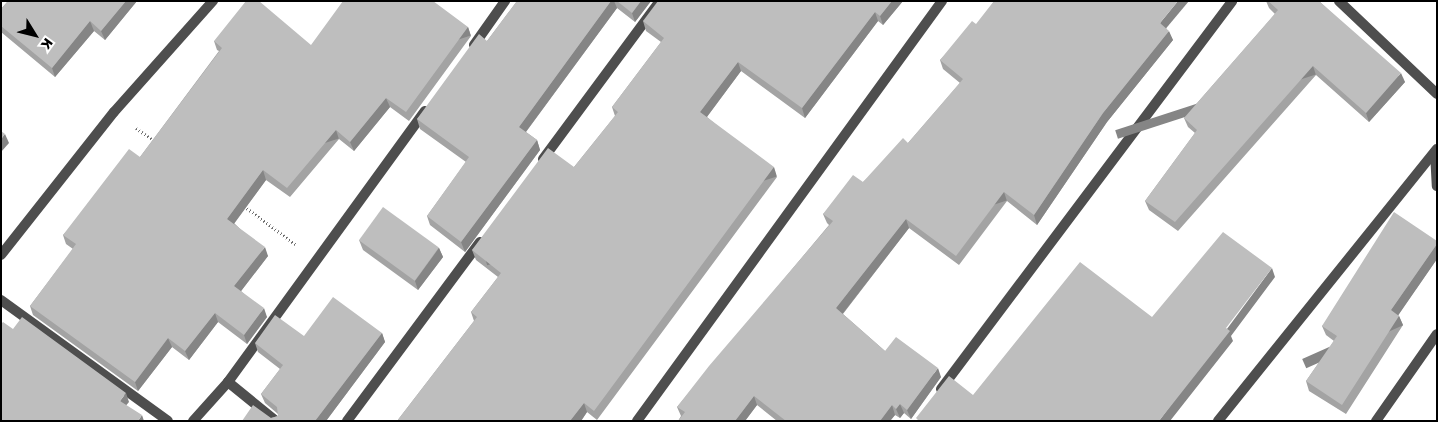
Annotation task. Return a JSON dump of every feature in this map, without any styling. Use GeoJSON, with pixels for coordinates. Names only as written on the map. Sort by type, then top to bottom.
{"type":"FeatureCollection","features":[{"type":"Feature","properties":{"kind":"street"},"geometry":{"type":"LineString","coordinates":[[1,255],[114,112],[213,1]]}},
{"type":"Feature","properties":{"kind":"street"},"geometry":{"type":"LineString","coordinates":[[464,58],[505,1]]}},
{"type":"Feature","properties":{"kind":"street"},"geometry":{"type":"LineString","coordinates":[[536,168],[660,1]]}},
{"type":"Feature","properties":{"kind":"street"},"geometry":{"type":"LineString","coordinates":[[637,421],[942,1]]}},
{"type":"Feature","properties":{"kind":"street"},"geometry":{"type":"LineString","coordinates":[[934,398],[1232,1]]}},
{"type":"Feature","properties":{"kind":"street"},"geometry":{"type":"LineString","coordinates":[[1339,1],[1437,94]]}},
{"type":"Feature","properties":{"kind":"street"},"geometry":{"type":"LineString","coordinates":[[193,421],[228,382],[435,98]]}},
{"type":"Feature","properties":{"kind":"street"},"geometry":{"type":"LineString","coordinates":[[1436,150],[1437,186]]}},
{"type":"Feature","properties":{"kind":"street"},"geometry":{"type":"LineString","coordinates":[[1218,421],[1436,150]]}},
{"type":"Feature","properties":{"kind":"street"},"geometry":{"type":"LineString","coordinates":[[347,421],[489,231]]}},
{"type":"Feature","properties":{"kind":"street"},"geometry":{"type":"LineString","coordinates":[[1,300],[168,421]]}},
{"type":"Feature","properties":{"kind":"street"},"geometry":{"type":"LineString","coordinates":[[1376,421],[1437,334]]}},
{"type":"Feature","properties":{"kind":"street"},"geometry":{"type":"LineString","coordinates":[[228,382],[276,421]]}},
{"type":"Feature","properties":{"kind":"path"},"geometry":{"type":"LineString","coordinates":[[114,112],[161,146]]}},
{"type":"Feature","properties":{"kind":"path"},"geometry":{"type":"LineString","coordinates":[[239,203],[317,260]]}},
{"type":"Feature","properties":{"kind":"building"},"geometry":{"type":"Polygon","coordinates":[[[8,1],[126,1],[101,31],[90,21],[52,68],[1,26],[1,9],[8,1]]]}},
{"type":"Feature","properties":{"kind":"building"},"geometry":{"type":"Polygon","coordinates":[[[246,1],[259,1],[311,45],[343,1],[433,1],[468,27],[406,112],[386,98],[350,142],[336,130],[287,188],[263,170],[227,219],[265,247],[234,286],[264,308],[244,335],[215,313],[185,351],[168,338],[135,382],[30,306],[76,244],[63,235],[129,149],[140,157],[222,48],[214,41],[246,1]]]}},
{"type":"Feature","properties":{"kind":"building"},"geometry":{"type":"Polygon","coordinates":[[[517,1],[611,1],[519,127],[537,140],[461,242],[427,216],[469,157],[417,119],[479,34],[487,41],[517,1]]]}},
{"type":"Feature","properties":{"kind":"building"},"geometry":{"type":"Polygon","coordinates":[[[617,1],[641,1],[632,13],[617,1]]]}},
{"type":"Feature","properties":{"kind":"building"},"geometry":{"type":"Polygon","coordinates":[[[658,1],[892,1],[880,16],[875,12],[802,108],[738,62],[700,112],[774,167],[594,411],[584,403],[570,421],[397,421],[477,317],[471,312],[501,273],[472,250],[548,148],[574,167],[618,112],[612,107],[664,38],[643,21],[658,1]]]}},
{"type":"Feature","properties":{"kind":"building"},"geometry":{"type":"Polygon","coordinates":[[[994,1],[1178,1],[1160,23],[1169,31],[1103,113],[1034,215],[1004,192],[956,256],[906,219],[836,308],[885,351],[896,337],[938,368],[907,410],[900,404],[896,409],[892,405],[880,421],[786,421],[754,396],[735,421],[678,421],[685,412],[677,407],[709,366],[833,221],[823,214],[853,175],[863,182],[903,138],[908,143],[963,79],[940,60],[972,21],[976,24],[994,1]]]}},
{"type":"Feature","properties":{"kind":"building"},"geometry":{"type":"Polygon","coordinates":[[[1268,1],[1319,1],[1401,73],[1366,113],[1313,66],[1175,222],[1145,201],[1197,130],[1184,118],[1278,10],[1268,1]]]}},
{"type":"Feature","properties":{"kind":"building"},"geometry":{"type":"Polygon","coordinates":[[[1,131],[5,134],[1,139],[1,131]]]}},
{"type":"Feature","properties":{"kind":"building"},"geometry":{"type":"Polygon","coordinates":[[[383,207],[439,248],[415,281],[359,240],[383,207]]]}},
{"type":"Feature","properties":{"kind":"building"},"geometry":{"type":"Polygon","coordinates":[[[1394,212],[1437,241],[1437,244],[1391,310],[1399,316],[1342,405],[1306,381],[1337,336],[1322,326],[1394,212]]]}},
{"type":"Feature","properties":{"kind":"building"},"geometry":{"type":"Polygon","coordinates":[[[1223,232],[1272,268],[1226,328],[1230,331],[1159,421],[919,421],[916,418],[949,376],[973,395],[1080,262],[1152,317],[1223,232]]]}},
{"type":"Feature","properties":{"kind":"building"},"geometry":{"type":"Polygon","coordinates":[[[333,297],[382,333],[315,421],[242,421],[253,405],[271,418],[278,416],[277,407],[261,394],[283,365],[255,343],[275,315],[304,336],[333,297]]]}},
{"type":"Feature","properties":{"kind":"building"},"geometry":{"type":"Polygon","coordinates":[[[22,317],[126,393],[120,401],[142,415],[138,421],[1,421],[1,324],[3,322],[13,329],[22,317]]]}}]}
